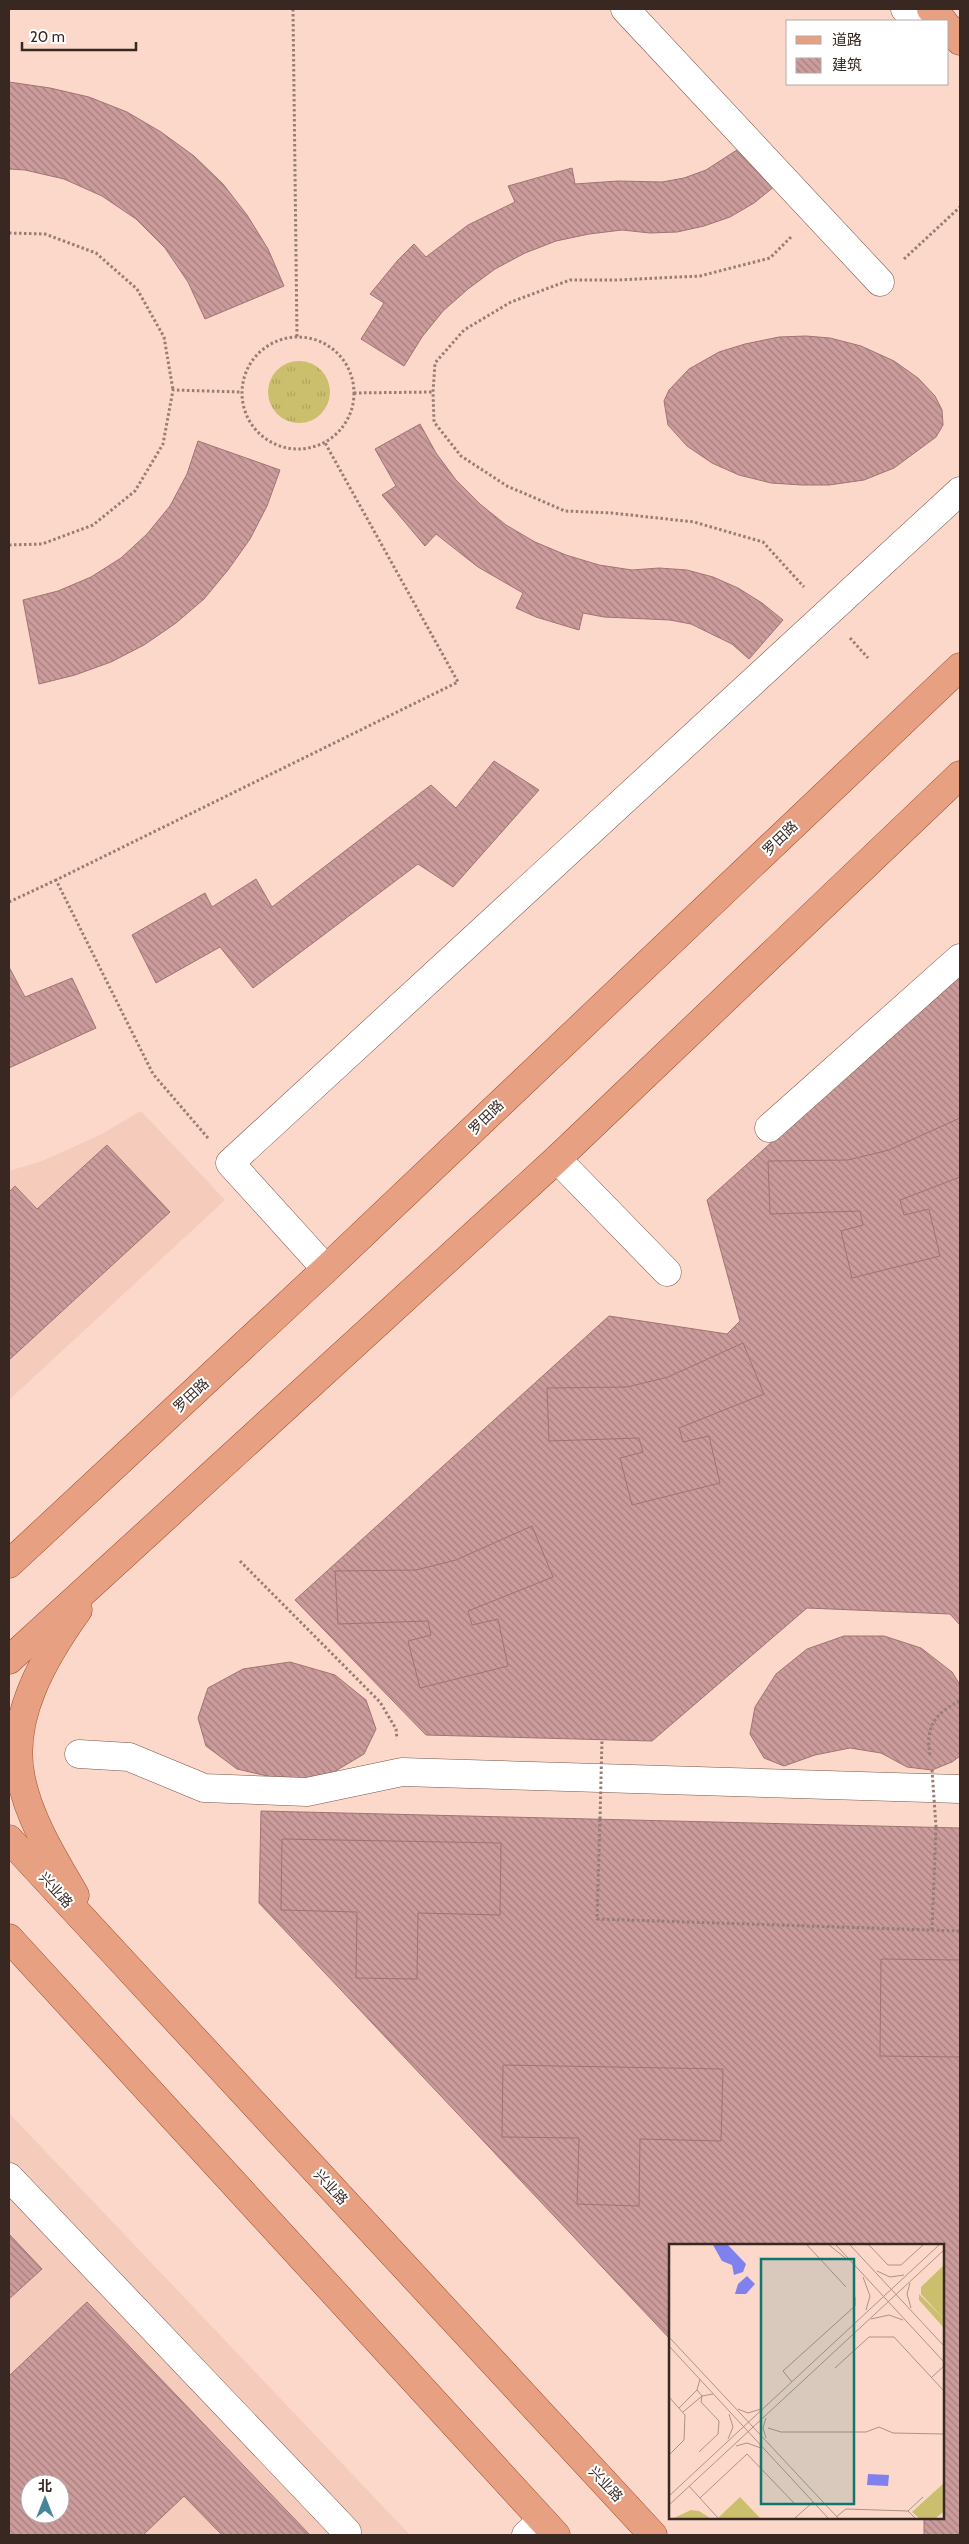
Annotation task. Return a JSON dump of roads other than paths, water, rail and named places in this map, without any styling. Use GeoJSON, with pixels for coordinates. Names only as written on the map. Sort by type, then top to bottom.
{"type":"FeatureCollection","features":[{"type":"Feature","properties":{"kind":"main road"},"geometry":{"type":"LineString","coordinates":[[931,9],[941,20]]}},
{"type":"Feature","properties":{"kind":"main road"},"geometry":{"type":"LineString","coordinates":[[949,28],[960,41]]}},
{"type":"Feature","properties":{"kind":"main road","name":"罗田路"},"geometry":{"type":"LineString","coordinates":[[9,1564],[326,1269],[960,667]]}},
{"type":"Feature","properties":{"kind":"main road"},"geometry":{"type":"LineString","coordinates":[[9,1660],[114,1562],[558,1159],[960,775]]}},
{"type":"Feature","properties":{"kind":"main road"},"geometry":{"type":"LineString","coordinates":[[9,1549],[67,1509]]}},
{"type":"Feature","properties":{"kind":"main road"},"geometry":{"type":"LineString","coordinates":[[108,1947],[43,1838],[20,1777],[19,1752],[28,1701],[42,1665],[66,1628],[114,1562]]}},
{"type":"Feature","properties":{"kind":"main road","name":"兴业路"},"geometry":{"type":"LineString","coordinates":[[9,1839],[654,2535]]}},
{"type":"Feature","properties":{"kind":"main road"},"geometry":{"type":"LineString","coordinates":[[9,1938],[541,2530]]}},
{"type":"Feature","properties":{"kind":"main road"},"geometry":{"type":"LineString","coordinates":[[9,1962],[62,1996]]}},
{"type":"Feature","properties":{"kind":"street"},"geometry":{"type":"LineString","coordinates":[[625,9],[880,282]]}},
{"type":"Feature","properties":{"kind":"street"},"geometry":{"type":"LineString","coordinates":[[905,9],[932,20]]}},
{"type":"Feature","properties":{"kind":"street"},"geometry":{"type":"LineString","coordinates":[[326,1269],[230,1163],[960,491]]}},
{"type":"Feature","properties":{"kind":"street"},"geometry":{"type":"LineString","coordinates":[[769,1128],[960,958]]}},
{"type":"Feature","properties":{"kind":"street"},"geometry":{"type":"LineString","coordinates":[[558,1159],[667,1272]]}},
{"type":"Feature","properties":{"kind":"street"},"geometry":{"type":"LineString","coordinates":[[79,1754],[129,1757],[204,1788],[307,1792],[402,1772],[960,1789]]}},
{"type":"Feature","properties":{"kind":"street"},"geometry":{"type":"LineString","coordinates":[[9,2177],[346,2532]]}}]}
